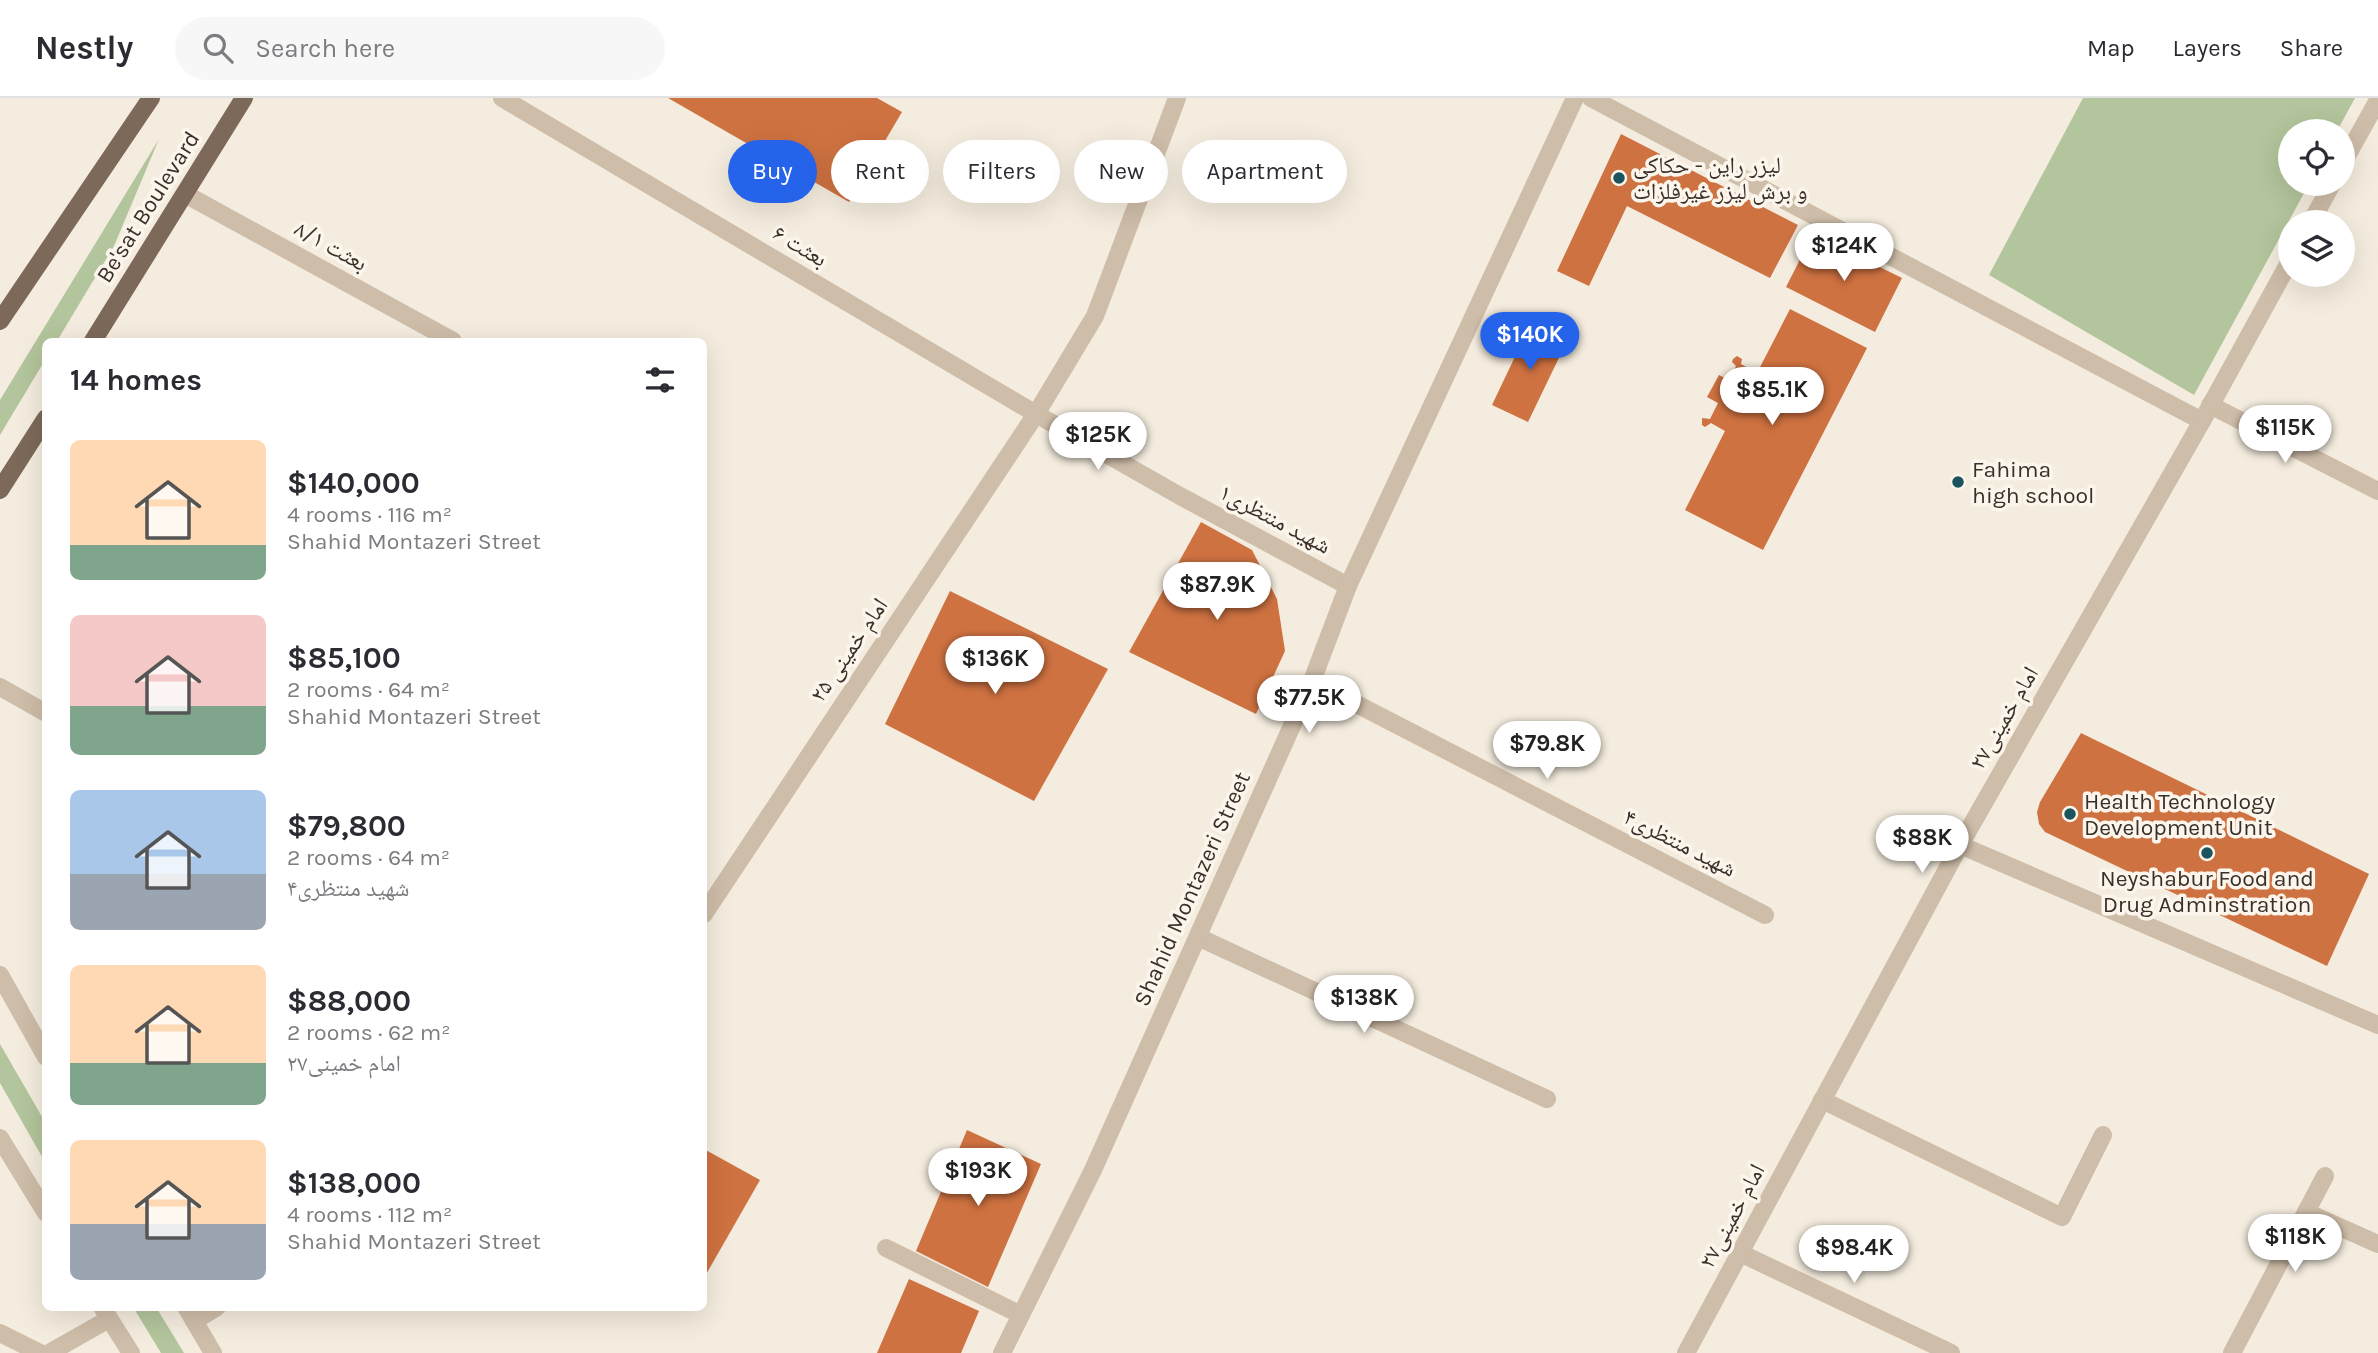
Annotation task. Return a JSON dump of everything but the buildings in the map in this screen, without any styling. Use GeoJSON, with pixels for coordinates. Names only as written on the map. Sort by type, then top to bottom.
{"type":"FeatureCollection","features":[{"type":"Feature","properties":{"kind":"main road"},"geometry":{"type":"LineString","coordinates":[[0,320],[150,98]]}},
{"type":"Feature","properties":{"kind":"main road","name":"Be'sat Boulevard"},"geometry":{"type":"LineString","coordinates":[[95,338],[244,98]]}},
{"type":"Feature","properties":{"kind":"main road"},"geometry":{"type":"LineString","coordinates":[[0,490],[42,424]]}},
{"type":"Feature","properties":{"kind":"street","name":"بعثت ۶"},"geometry":{"type":"LineString","coordinates":[[502,98],[1036,414],[1180,496]]}},
{"type":"Feature","properties":{"kind":"street","name":"امام خمینی ۲۵"},"geometry":{"type":"LineString","coordinates":[[707,909],[1036,414],[1095,316],[1177,98]]}},
{"type":"Feature","properties":{"kind":"street","name":"Shahid Montazeri Street"},"geometry":{"type":"LineString","coordinates":[[1002,1353],[1093,1170],[1312,681],[1348,586],[1575,98]]}},
{"type":"Feature","properties":{"kind":"street"},"geometry":{"type":"LineString","coordinates":[[1591,98],[1919,269],[2202,421]]}},
{"type":"Feature","properties":{"kind":"street"},"geometry":{"type":"LineString","coordinates":[[2355,141],[2378,100]]}},
{"type":"Feature","properties":{"kind":"street","name":"بعثت ۸/۱"},"geometry":{"type":"LineString","coordinates":[[185,194],[448,338]]}},
{"type":"Feature","properties":{"kind":"street","name":"امام خمینی۲۷"},"geometry":{"type":"LineString","coordinates":[[1686,1353],[1960,845],[2278,282]]}},
{"type":"Feature","properties":{"kind":"street"},"geometry":{"type":"LineString","coordinates":[[2210,405],[2378,491]]}},
{"type":"Feature","properties":{"kind":"street","name":"شهید منتظری۱"},"geometry":{"type":"LineString","coordinates":[[1180,496],[1348,586]]}},
{"type":"Feature","properties":{"kind":"street","name":"شهید منتظری۴"},"geometry":{"type":"LineString","coordinates":[[1312,681],[1765,915]]}},
{"type":"Feature","properties":{"kind":"street"},"geometry":{"type":"LineString","coordinates":[[0,687],[42,711]]}},
{"type":"Feature","properties":{"kind":"street"},"geometry":{"type":"LineString","coordinates":[[1960,845],[2378,1025]]}},
{"type":"Feature","properties":{"kind":"street"},"geometry":{"type":"LineString","coordinates":[[1198,937],[1547,1099]]}},
{"type":"Feature","properties":{"kind":"street"},"geometry":{"type":"LineString","coordinates":[[0,975],[42,1050]]}},
{"type":"Feature","properties":{"kind":"street"},"geometry":{"type":"LineString","coordinates":[[1822,1100],[2062,1217],[2103,1135]]}},
{"type":"Feature","properties":{"kind":"street"},"geometry":{"type":"LineString","coordinates":[[0,1138],[42,1206]]}},
{"type":"Feature","properties":{"kind":"street"},"geometry":{"type":"LineString","coordinates":[[2232,1353],[2325,1176]]}},
{"type":"Feature","properties":{"kind":"street"},"geometry":{"type":"LineString","coordinates":[[2306,1212],[2378,1244]]}},
{"type":"Feature","properties":{"kind":"street"},"geometry":{"type":"LineString","coordinates":[[886,1248],[1021,1315]]}},
{"type":"Feature","properties":{"kind":"street"},"geometry":{"type":"LineString","coordinates":[[1740,1253],[1951,1353]]}},
{"type":"Feature","properties":{"kind":"street"},"geometry":{"type":"LineString","coordinates":[[49,1353],[106,1313],[131,1353]]}},
{"type":"Feature","properties":{"kind":"street"},"geometry":{"type":"LineString","coordinates":[[190,1314],[213,1353]]}},
{"type":"Feature","properties":{"kind":"street"},"geometry":{"type":"LineString","coordinates":[[0,1333],[40,1353]]}},
{"type":"Feature","properties":{"kind":"green space"},"geometry":{"type":"Polygon","coordinates":[[[2083,98],[2355,98],[2344,119],[2278,119],[2278,196],[2302,196],[2295,210],[2278,210],[2278,241],[2194,395],[1989,275],[2083,98]]]}},
{"type":"Feature","properties":{"kind":"green space"},"geometry":{"type":"Polygon","coordinates":[[[159,139],[114,246],[59,338],[42,338],[42,365],[0,435],[0,400],[159,139]]]}},
{"type":"Feature","properties":{"kind":"green space"},"geometry":{"type":"Polygon","coordinates":[[[0,1044],[42,1117],[42,1157],[0,1083],[0,1044]]]}},
{"type":"Feature","properties":{"kind":"green space"},"geometry":{"type":"Polygon","coordinates":[[[135,1311],[158,1311],[184,1353],[161,1353],[135,1311]]]}},
{"type":"Feature","properties":{"kind":"place","name":"لیزر راین - حکاکی و برش لیزر غیرفلزات"},"geometry":{"type":"Point","coordinates":[1619,178]}},
{"type":"Feature","properties":{"kind":"place","name":"Fahima high school"},"geometry":{"type":"Point","coordinates":[1958,482]}},
{"type":"Feature","properties":{"kind":"place","name":"Health Technology Development Unit"},"geometry":{"type":"Point","coordinates":[2070,814]}},
{"type":"Feature","properties":{"kind":"place","name":"Neyshabur Food and Drug Adminstration"},"geometry":{"type":"Point","coordinates":[2207,853]}}]}
